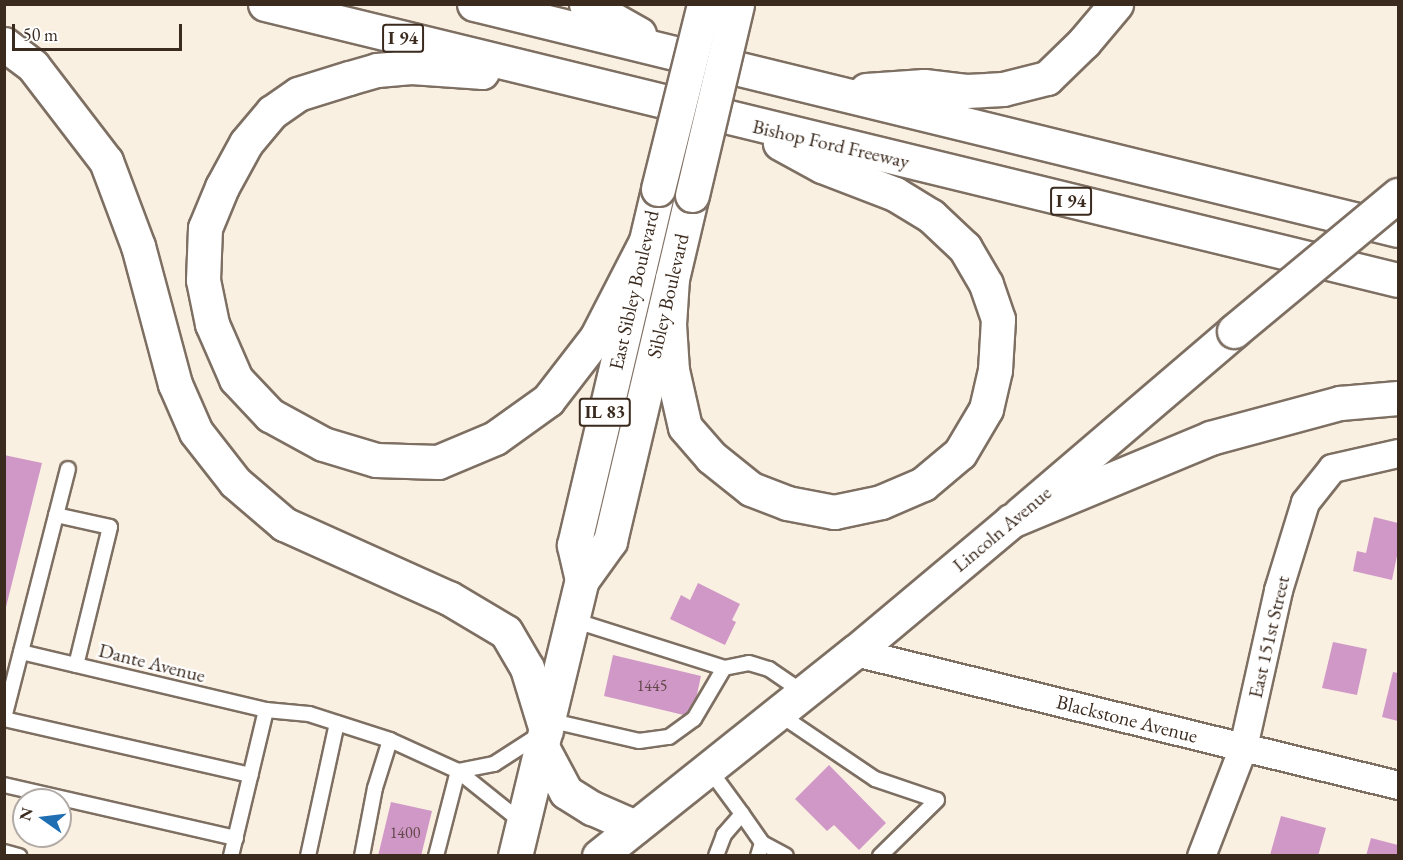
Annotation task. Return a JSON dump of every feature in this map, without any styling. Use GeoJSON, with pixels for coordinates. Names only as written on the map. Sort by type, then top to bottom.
{"type":"FeatureCollection","features":[{"type":"Feature","properties":{"kind":"main road","name":"Bishop Ford Freeway"},"geometry":{"type":"LineString","coordinates":[[265,4],[744,123],[1398,280]]}},
{"type":"Feature","properties":{"kind":"main road"},"geometry":{"type":"LineString","coordinates":[[474,4],[1398,230]]}},
{"type":"Feature","properties":{"kind":"main road"},"geometry":{"type":"LineString","coordinates":[[586,4],[672,52]]}},
{"type":"Feature","properties":{"kind":"main road","name":"East Sibley Boulevard"},"geometry":{"type":"LineString","coordinates":[[515,855],[582,580],[574,545],[704,4]]}},
{"type":"Feature","properties":{"kind":"main road","name":"Sibley Boulevard"},"geometry":{"type":"LineString","coordinates":[[582,580],[610,541],[737,4]]}},
{"type":"Feature","properties":{"kind":"main road"},"geometry":{"type":"LineString","coordinates":[[840,93],[924,86],[966,91],[1003,90],[1047,78],[1084,42],[1116,4]]}},
{"type":"Feature","properties":{"kind":"main road"},"geometry":{"type":"LineString","coordinates":[[4,44],[33,66],[106,161],[138,246],[175,384],[196,432],[228,474],[284,524],[449,598],[506,632],[527,668],[545,732],[566,792],[592,808],[635,827]]}},
{"type":"Feature","properties":{"kind":"main road"},"geometry":{"type":"LineString","coordinates":[[542,72],[453,72],[411,67],[377,70],[298,94],[272,112],[246,143],[222,187],[205,228],[203,280],[210,313],[236,379],[270,416],[322,444],[376,460],[438,462],[495,438],[548,400],[596,338],[645,243]]}},
{"type":"Feature","properties":{"kind":"main road"},"geometry":{"type":"LineString","coordinates":[[672,278],[669,324],[672,370],[685,427],[711,457],[752,489],[787,503],[834,512],[881,502],[923,484],[960,453],[986,409],[995,370],[998,319],[987,284],[965,248],[931,216],[895,194],[822,166],[744,123]]}},
{"type":"Feature","properties":{"kind":"main road","name":"Lincoln Avenue"},"geometry":{"type":"LineString","coordinates":[[599,855],[855,652],[1398,195]]}},
{"type":"Feature","properties":{"kind":"main road"},"geometry":{"type":"LineString","coordinates":[[1011,522],[1210,438],[1340,403],[1398,398]]}},
{"type":"Feature","properties":{"kind":"street","name":"East 151st Street"},"geometry":{"type":"LineString","coordinates":[[1201,855],[1243,747],[1278,590],[1305,502],[1332,468],[1388,455]]}},
{"type":"Feature","properties":{"kind":"street","name":"Blackstone Avenue"},"geometry":{"type":"LineString","coordinates":[[855,652],[1398,785]]}},
{"type":"Feature","properties":{"kind":"lane"},"geometry":{"type":"LineString","coordinates":[[68,469],[4,719],[250,775]]}},
{"type":"Feature","properties":{"kind":"lane","name":"Dante Avenue"},"geometry":{"type":"LineString","coordinates":[[56,515],[110,527],[76,665],[266,710],[309,714],[390,740],[458,771],[523,823]]}},
{"type":"Feature","properties":{"kind":"lane"},"geometry":{"type":"LineString","coordinates":[[573,620],[724,668],[749,663],[770,669],[804,693]]}},
{"type":"Feature","properties":{"kind":"lane"},"geometry":{"type":"LineString","coordinates":[[21,652],[76,665]]}},
{"type":"Feature","properties":{"kind":"lane"},"geometry":{"type":"LineString","coordinates":[[436,855],[458,771],[494,765],[545,732],[639,741],[669,737],[694,719],[724,668]]}},
{"type":"Feature","properties":{"kind":"lane"},"geometry":{"type":"LineString","coordinates":[[231,855],[266,710]]}},
{"type":"Feature","properties":{"kind":"lane"},"geometry":{"type":"LineString","coordinates":[[778,713],[875,779],[937,800],[880,855]]}},
{"type":"Feature","properties":{"kind":"lane"},"geometry":{"type":"LineString","coordinates":[[308,855],[337,723]]}},
{"type":"Feature","properties":{"kind":"lane"},"geometry":{"type":"LineString","coordinates":[[362,855],[375,788],[390,740]]}},
{"type":"Feature","properties":{"kind":"lane"},"geometry":{"type":"LineString","coordinates":[[709,769],[742,814],[760,849],[786,855]]}},
{"type":"Feature","properties":{"kind":"lane"},"geometry":{"type":"LineString","coordinates":[[4,785],[236,838]]}},
{"type":"Feature","properties":{"kind":"lane"},"geometry":{"type":"LineString","coordinates":[[716,855],[724,834],[742,814]]}},
{"type":"Feature","properties":{"kind":"lane"},"geometry":{"type":"LineString","coordinates":[[4,852],[19,855]]}},
{"type":"Feature","properties":{"kind":"building"},"geometry":{"type":"Polygon","coordinates":[[[4,455],[42,463],[5,611],[4,610],[4,455]]]}},
{"type":"Feature","properties":{"kind":"building"},"geometry":{"type":"Polygon","coordinates":[[[1374,517],[1398,523],[1398,551],[1392,580],[1353,571],[1357,551],[1366,553],[1374,517]]]}},
{"type":"Feature","properties":{"kind":"building"},"geometry":{"type":"Polygon","coordinates":[[[698,583],[740,604],[732,620],[736,622],[725,645],[670,619],[681,595],[690,600],[698,583]]]}},
{"type":"Feature","properties":{"kind":"building"},"geometry":{"type":"Polygon","coordinates":[[[1333,642],[1367,649],[1357,695],[1322,688],[1333,642]]]}},
{"type":"Feature","properties":{"kind":"building"},"geometry":{"type":"Polygon","coordinates":[[[613,655],[701,676],[692,717],[604,696],[613,655]]]}},
{"type":"Feature","properties":{"kind":"building"},"geometry":{"type":"Polygon","coordinates":[[[1393,672],[1398,673],[1398,721],[1382,717],[1393,672]]]}},
{"type":"Feature","properties":{"kind":"building"},"geometry":{"type":"Polygon","coordinates":[[[829,765],[886,823],[859,850],[834,825],[827,831],[795,799],[829,765]]]}},
{"type":"Feature","properties":{"kind":"building"},"geometry":{"type":"Polygon","coordinates":[[[391,802],[432,811],[421,856],[378,856],[391,802]]]}},
{"type":"Feature","properties":{"kind":"building"},"geometry":{"type":"Polygon","coordinates":[[[1281,816],[1326,828],[1318,856],[1270,855],[1281,816]]]}},
{"type":"Feature","properties":{"kind":"building"},"geometry":{"type":"Polygon","coordinates":[[[1371,838],[1398,845],[1398,856],[1366,856],[1371,838]]]}}]}
